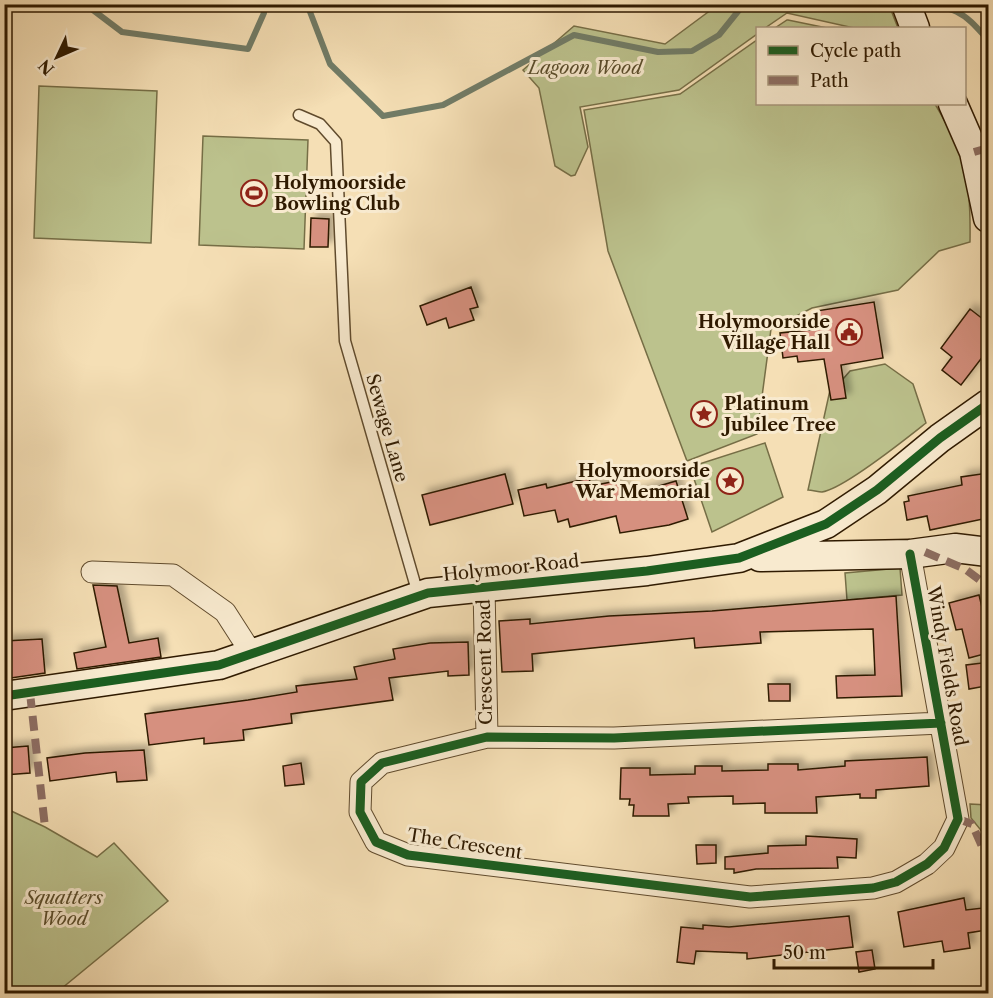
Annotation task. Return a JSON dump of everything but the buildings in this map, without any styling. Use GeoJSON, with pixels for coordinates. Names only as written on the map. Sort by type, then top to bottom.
{"type":"FeatureCollection","features":[{"type":"Feature","properties":{"kind":"street"},"geometry":{"type":"LineString","coordinates":[[953,105],[974,152],[988,218]]}},
{"type":"Feature","properties":{"kind":"street","name":"Holymoor Road"},"geometry":{"type":"LineString","coordinates":[[4,696],[219,665],[428,593],[647,571],[739,558],[826,524],[877,490],[940,438],[988,404]]}},
{"type":"Feature","properties":{"kind":"street"},"geometry":{"type":"LineString","coordinates":[[739,558],[910,554],[955,548],[988,552]]}},
{"type":"Feature","properties":{"kind":"street","name":"Windy Fields Road"},"geometry":{"type":"LineString","coordinates":[[910,554],[958,819]]}},
{"type":"Feature","properties":{"kind":"street"},"geometry":{"type":"LineString","coordinates":[[92,572],[173,575],[225,612],[252,654]]}},
{"type":"Feature","properties":{"kind":"street","name":"Crescent Road"},"geometry":{"type":"LineString","coordinates":[[484,588],[487,736]]}},
{"type":"Feature","properties":{"kind":"street","name":"The Crescent"},"geometry":{"type":"LineString","coordinates":[[941,723],[614,738],[487,736],[382,763],[361,782],[360,812],[376,842],[408,855],[750,897],[873,888],[896,882],[927,864],[944,848],[958,819]]}},
{"type":"Feature","properties":{"kind":"lane","name":"Sewage Lane"},"geometry":{"type":"LineString","coordinates":[[299,115],[320,124],[336,142],[343,266],[341,299],[345,341],[419,597]]}},
{"type":"Feature","properties":{"kind":"green space","name":"Lagoon Wood"},"geometry":{"type":"Polygon","coordinates":[[[719,4],[889,5],[898,27],[850,27],[787,13],[766,27],[756,27],[756,35],[679,90],[580,107],[588,147],[575,175],[571,176],[555,166],[539,88],[523,70],[574,26],[665,44],[719,4]]]}},
{"type":"Feature","properties":{"kind":"green space"},"geometry":{"type":"Polygon","coordinates":[[[788,20],[822,27],[776,27],[788,20]]]}},
{"type":"Feature","properties":{"kind":"green space"},"geometry":{"type":"Polygon","coordinates":[[[756,41],[756,105],[936,105],[954,139],[965,170],[968,185],[970,242],[939,251],[898,290],[812,308],[771,329],[757,434],[687,461],[608,251],[584,110],[680,94],[756,41]]]}},
{"type":"Feature","properties":{"kind":"green space"},"geometry":{"type":"Polygon","coordinates":[[[39,86],[157,91],[151,243],[34,238],[39,86]]]}},
{"type":"Feature","properties":{"kind":"green space","name":"Holymoorside Bowling Club"},"geometry":{"type":"Polygon","coordinates":[[[203,136],[308,140],[304,249],[199,245],[203,136]]]}},
{"type":"Feature","properties":{"kind":"green space"},"geometry":{"type":"Polygon","coordinates":[[[885,364],[913,384],[926,423],[845,482],[822,492],[808,490],[832,381],[843,379],[850,371],[885,364]]]}},
{"type":"Feature","properties":{"kind":"green space"},"geometry":{"type":"Polygon","coordinates":[[[765,443],[783,497],[712,532],[690,467],[765,443]]]}},
{"type":"Feature","properties":{"kind":"green space"},"geometry":{"type":"Polygon","coordinates":[[[900,568],[902,595],[847,600],[845,573],[900,568]]]}},
{"type":"Feature","properties":{"kind":"green space"},"geometry":{"type":"Polygon","coordinates":[[[970,804],[988,805],[988,839],[971,818],[970,804]]]}},
{"type":"Feature","properties":{"kind":"green space","name":"Squatters Wood"},"geometry":{"type":"Polygon","coordinates":[[[5,808],[45,827],[97,857],[114,843],[168,901],[56,993],[5,993],[5,808]]]}},
{"type":"Feature","properties":{"kind":"waterway"},"geometry":{"type":"LineString","coordinates":[[85,4],[122,32],[248,49],[264,13],[262,4]]}},
{"type":"Feature","properties":{"kind":"waterway"},"geometry":{"type":"LineString","coordinates":[[307,4],[330,64],[383,116],[443,105],[574,35],[658,52],[692,51],[719,35],[744,4]]}},
{"type":"Feature","properties":{"kind":"waterway"},"geometry":{"type":"LineString","coordinates":[[854,4],[898,6]]}},
{"type":"Feature","properties":{"kind":"waterway"},"geometry":{"type":"LineString","coordinates":[[915,6],[940,7],[957,12],[971,22],[988,40]]}},
{"type":"Feature","properties":{"kind":"waterway"},"geometry":{"type":"LineString","coordinates":[[4,23],[8,28],[4,35]]}},
{"type":"Feature","properties":{"kind":"marked path"},"geometry":{"type":"LineString","coordinates":[[974,152],[988,148]]}},
{"type":"Feature","properties":{"kind":"marked path"},"geometry":{"type":"LineString","coordinates":[[925,552],[965,569],[988,586]]}},
{"type":"Feature","properties":{"kind":"marked path"},"geometry":{"type":"LineString","coordinates":[[30,693],[45,827]]}},
{"type":"Feature","properties":{"kind":"marked path"},"geometry":{"type":"LineString","coordinates":[[958,819],[972,824],[988,860]]}},
{"type":"Feature","properties":{"kind":"cycle path"},"geometry":{"type":"LineString","coordinates":[[4,696],[219,665],[428,593],[647,571],[739,558],[826,524],[877,490],[940,438],[988,404]]}},
{"type":"Feature","properties":{"kind":"cycle path"},"geometry":{"type":"LineString","coordinates":[[910,554],[958,819],[944,848],[927,864],[896,882],[873,888],[750,897],[408,855],[376,842],[360,812],[361,782],[382,763],[487,737],[614,738],[941,723]]}},
{"type":"Feature","properties":{"kind":"place","name":"Holymoorside Bowling Club"},"geometry":{"type":"Point","coordinates":[254,193]}},
{"type":"Feature","properties":{"kind":"place","name":"Holymoorside Village Hall"},"geometry":{"type":"Point","coordinates":[849,332]}},
{"type":"Feature","properties":{"kind":"place","name":"Platinum Jubilee Tree"},"geometry":{"type":"Point","coordinates":[704,414]}},
{"type":"Feature","properties":{"kind":"place","name":"Holymoorside War Memorial"},"geometry":{"type":"Point","coordinates":[730,481]}}]}
